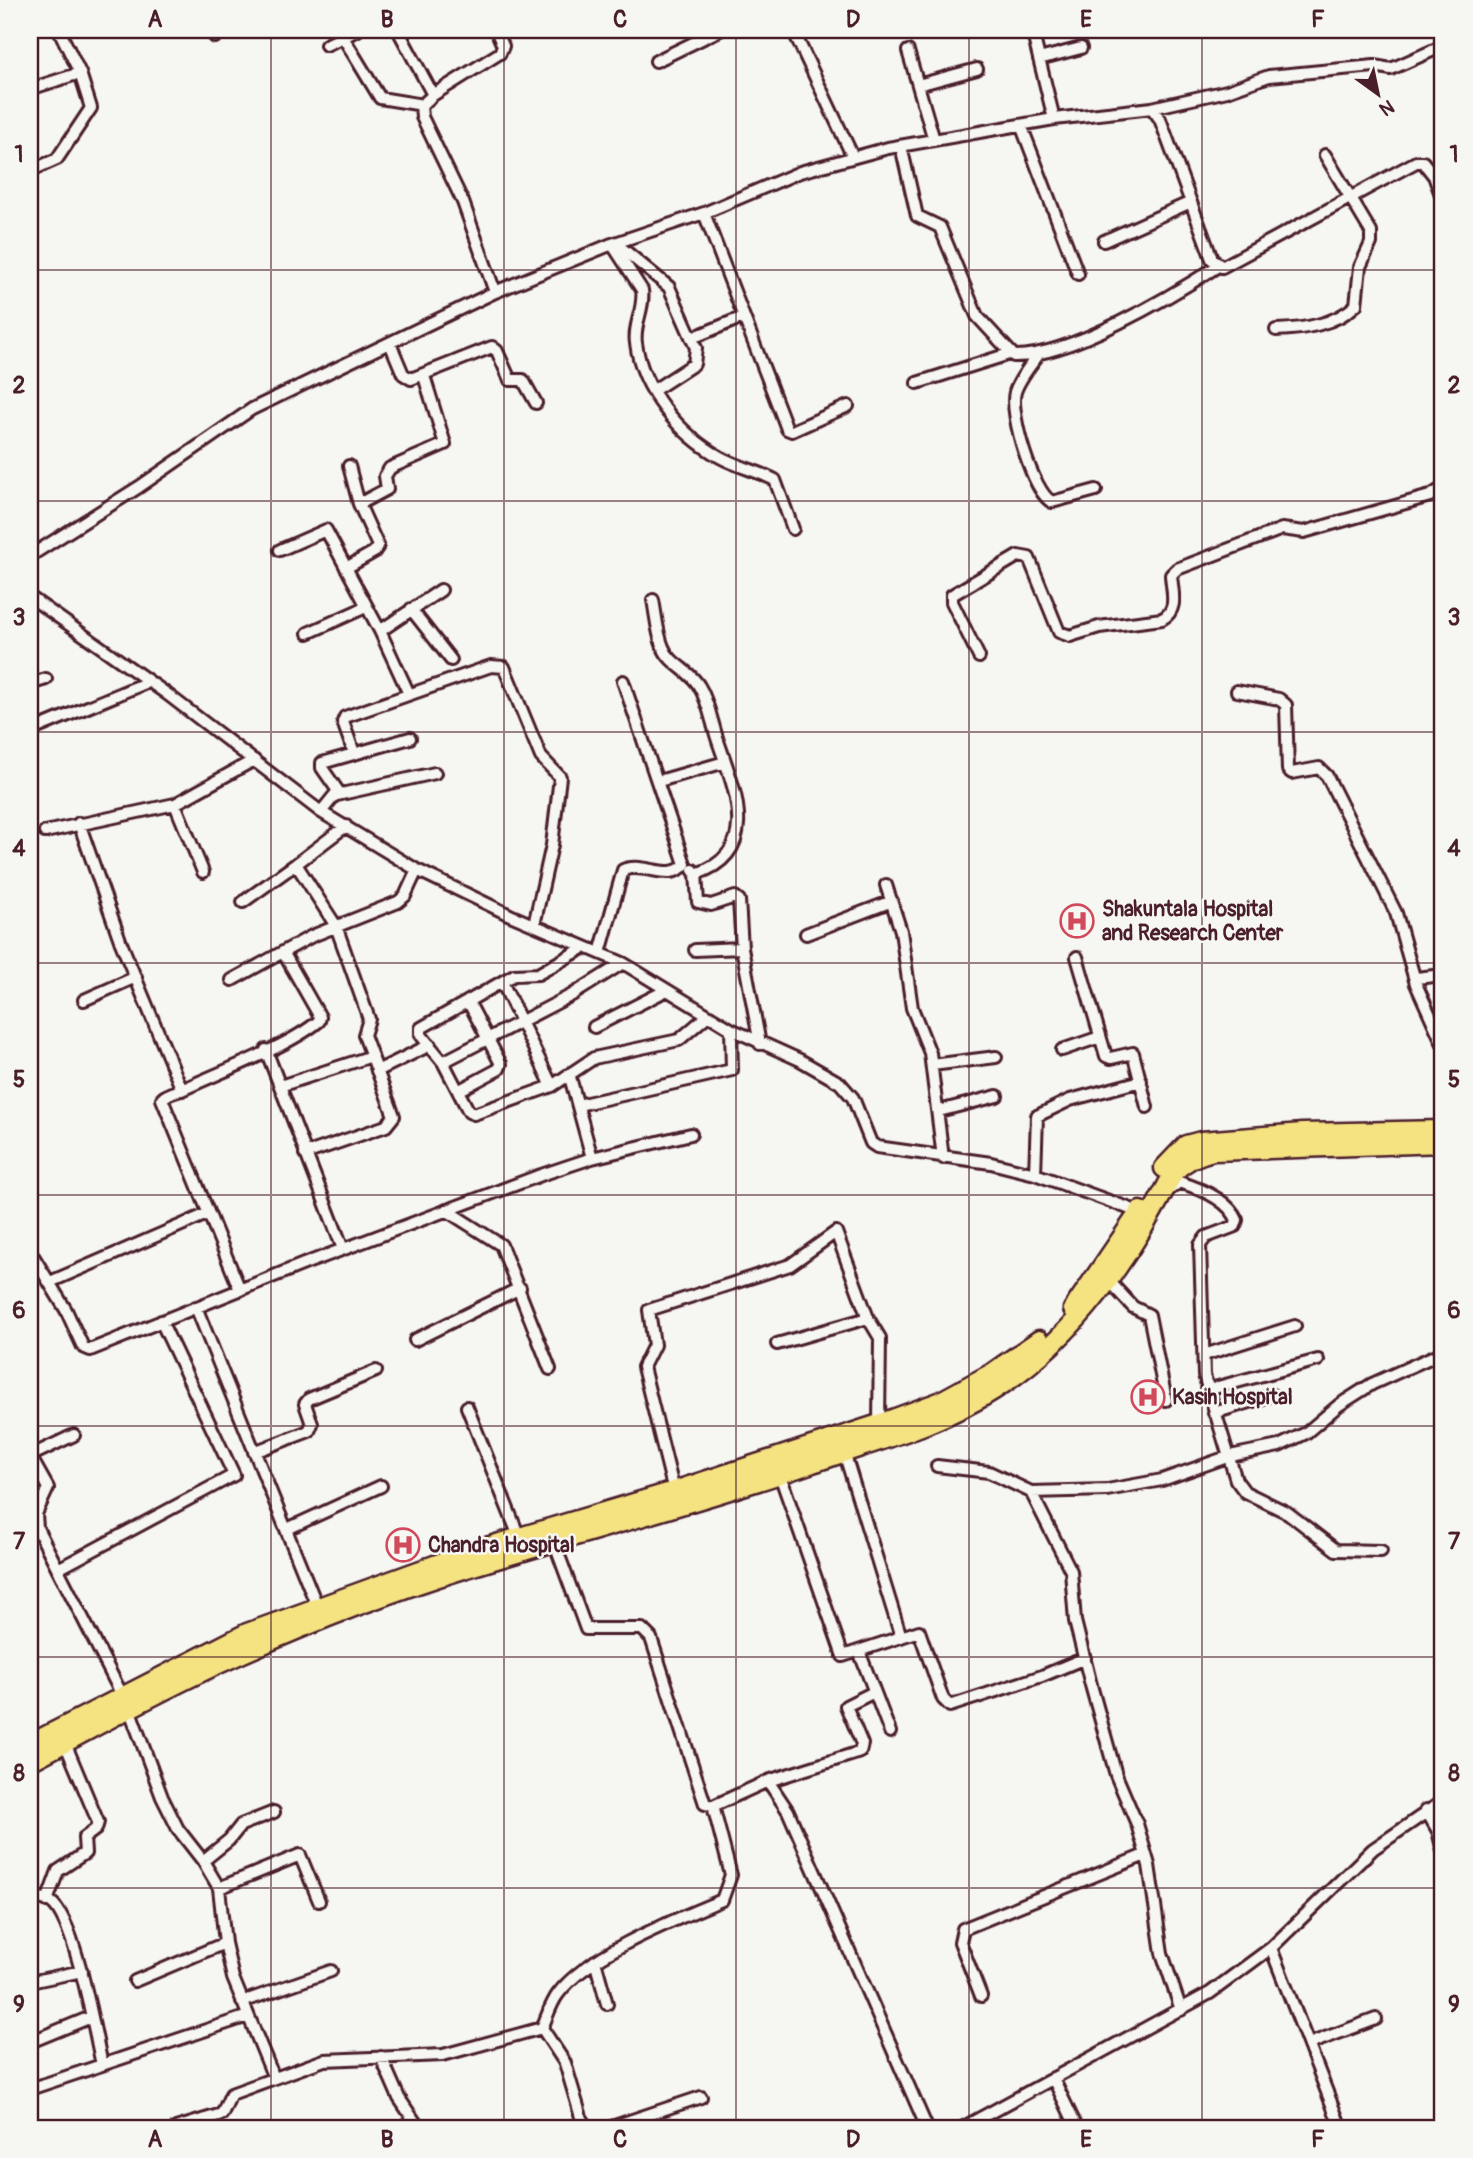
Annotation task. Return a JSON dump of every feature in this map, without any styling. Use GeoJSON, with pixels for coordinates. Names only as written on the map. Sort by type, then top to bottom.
{"type":"FeatureCollection","features":[{"type":"Feature","properties":{"kind":"highway"},"geometry":{"type":"LineString","coordinates":[[30,1761],[65,1743],[126,1701],[247,1633],[473,1552],[674,1491],[939,1402],[992,1373],[1039,1340],[1076,1306],[1139,1212],[1164,1167],[1186,1145],[1289,1134],[1443,1130]]}},
{"type":"Feature","properties":{"kind":"highway"},"geometry":{"type":"LineString","coordinates":[[30,1744],[322,1620],[466,1568],[780,1475],[918,1428],[995,1389],[1069,1328],[1109,1281],[1174,1172],[1184,1161],[1213,1151],[1443,1143]]}},
{"type":"Feature","properties":{"kind":"street"},"geometry":{"type":"LineString","coordinates":[[30,171],[57,159],[91,108],[80,73],[59,30]]}},
{"type":"Feature","properties":{"kind":"street"},"geometry":{"type":"LineString","coordinates":[[326,45],[358,30]]}},
{"type":"Feature","properties":{"kind":"street"},"geometry":{"type":"LineString","coordinates":[[398,30],[433,95]]}},
{"type":"Feature","properties":{"kind":"street"},"geometry":{"type":"LineString","coordinates":[[495,292],[463,202],[422,117],[423,105],[433,95],[500,53],[503,46],[496,30]]}},
{"type":"Feature","properties":{"kind":"street"},"geometry":{"type":"LineString","coordinates":[[656,61],[720,30]]}},
{"type":"Feature","properties":{"kind":"street"},"geometry":{"type":"LineString","coordinates":[[795,30],[853,157]]}},
{"type":"Feature","properties":{"kind":"street"},"geometry":{"type":"LineString","coordinates":[[1032,30],[1054,119]]}},
{"type":"Feature","properties":{"kind":"street"},"geometry":{"type":"LineString","coordinates":[[343,37],[374,93],[386,101],[423,105]]}},
{"type":"Feature","properties":{"kind":"street"},"geometry":{"type":"LineString","coordinates":[[30,555],[139,487],[252,409],[495,292],[704,213],[783,178],[901,146],[1054,119],[1152,108],[1227,91],[1269,76],[1374,66],[1391,69],[1443,46]]}},
{"type":"Feature","properties":{"kind":"street"},"geometry":{"type":"LineString","coordinates":[[1039,59],[1081,48]]}},
{"type":"Feature","properties":{"kind":"street"},"geometry":{"type":"LineString","coordinates":[[908,51],[934,140]]}},
{"type":"Feature","properties":{"kind":"street"},"geometry":{"type":"LineString","coordinates":[[918,85],[977,69]]}},
{"type":"Feature","properties":{"kind":"street"},"geometry":{"type":"LineString","coordinates":[[30,89],[80,73]]}},
{"type":"Feature","properties":{"kind":"street"},"geometry":{"type":"LineString","coordinates":[[1152,108],[1160,119],[1218,266]]}},
{"type":"Feature","properties":{"kind":"street"},"geometry":{"type":"LineString","coordinates":[[1021,125],[1078,274]]}},
{"type":"Feature","properties":{"kind":"street"},"geometry":{"type":"LineString","coordinates":[[901,146],[917,215],[940,227],[977,316],[998,336],[1009,354]]}},
{"type":"Feature","properties":{"kind":"street"},"geometry":{"type":"LineString","coordinates":[[1276,330],[1312,327],[1350,311],[1356,305],[1360,267],[1372,238],[1352,197],[1325,155]]}},
{"type":"Feature","properties":{"kind":"street"},"geometry":{"type":"LineString","coordinates":[[917,383],[1009,354],[1038,355],[1098,331],[1177,291],[1218,266],[1227,266],[1419,160],[1438,175],[1443,200]]}},
{"type":"Feature","properties":{"kind":"street"},"geometry":{"type":"LineString","coordinates":[[1104,241],[1191,202]]}},
{"type":"Feature","properties":{"kind":"street"},"geometry":{"type":"LineString","coordinates":[[704,213],[787,429],[792,431],[848,406]]}},
{"type":"Feature","properties":{"kind":"street"},"geometry":{"type":"LineString","coordinates":[[613,246],[624,250],[669,287],[698,357],[694,364],[654,390]]}},
{"type":"Feature","properties":{"kind":"street"},"geometry":{"type":"LineString","coordinates":[[613,246],[642,290],[635,336],[637,353],[654,390],[671,417],[705,447],[729,461],[775,480],[793,529]]}},
{"type":"Feature","properties":{"kind":"street"},"geometry":{"type":"LineString","coordinates":[[692,338],[743,317]]}},
{"type":"Feature","properties":{"kind":"street"},"geometry":{"type":"LineString","coordinates":[[390,343],[406,377],[424,376],[492,347],[497,351],[510,380],[523,380],[536,403]]}},
{"type":"Feature","properties":{"kind":"street"},"geometry":{"type":"LineString","coordinates":[[1038,355],[1018,385],[1014,405],[1023,445],[1039,491],[1044,498],[1052,502],[1096,490]]}},
{"type":"Feature","properties":{"kind":"street"},"geometry":{"type":"LineString","coordinates":[[359,503],[387,489],[385,476],[390,468],[445,444],[424,376]]}},
{"type":"Feature","properties":{"kind":"street"},"geometry":{"type":"LineString","coordinates":[[346,568],[374,552],[378,546],[359,503],[349,466]]}},
{"type":"Feature","properties":{"kind":"street"},"geometry":{"type":"LineString","coordinates":[[979,657],[952,602],[952,595],[1018,555],[1028,558],[1059,632],[1070,636],[1099,627],[1162,619],[1170,615],[1174,608],[1171,575],[1177,569],[1282,529],[1304,532],[1430,496],[1443,488]]}},
{"type":"Feature","properties":{"kind":"street"},"geometry":{"type":"LineString","coordinates":[[280,550],[326,530],[380,631],[409,694]]}},
{"type":"Feature","properties":{"kind":"street"},"geometry":{"type":"LineString","coordinates":[[380,631],[441,590]]}},
{"type":"Feature","properties":{"kind":"street"},"geometry":{"type":"LineString","coordinates":[[30,597],[254,760],[321,813],[417,870],[623,963],[731,1030],[800,1060],[840,1083],[853,1098],[866,1134],[877,1147],[990,1163],[1035,1174],[1139,1212]]}},
{"type":"Feature","properties":{"kind":"street"},"geometry":{"type":"LineString","coordinates":[[653,600],[662,645],[673,662],[700,686],[735,789],[740,813],[738,828],[720,863],[696,874]]}},
{"type":"Feature","properties":{"kind":"street"},"geometry":{"type":"LineString","coordinates":[[308,633],[366,607]]}},
{"type":"Feature","properties":{"kind":"street"},"geometry":{"type":"LineString","coordinates":[[411,609],[452,660]]}},
{"type":"Feature","properties":{"kind":"street"},"geometry":{"type":"LineString","coordinates":[[355,753],[345,718],[491,666],[504,667],[541,757],[560,777],[552,845],[534,925]]}},
{"type":"Feature","properties":{"kind":"street"},"geometry":{"type":"LineString","coordinates":[[30,684],[46,679]]}},
{"type":"Feature","properties":{"kind":"street"},"geometry":{"type":"LineString","coordinates":[[623,681],[685,864],[696,874],[697,899],[701,904],[711,905],[738,898],[742,948],[760,1044]]}},
{"type":"Feature","properties":{"kind":"street"},"geometry":{"type":"LineString","coordinates":[[30,731],[148,682]]}},
{"type":"Feature","properties":{"kind":"street"},"geometry":{"type":"LineString","coordinates":[[1237,691],[1279,699],[1286,705],[1288,770],[1293,773],[1319,768],[1327,776],[1393,907],[1416,978],[1443,1044]]}},
{"type":"Feature","properties":{"kind":"street"},"geometry":{"type":"LineString","coordinates":[[337,795],[337,786],[322,768],[322,763],[410,738]]}},
{"type":"Feature","properties":{"kind":"street"},"geometry":{"type":"LineString","coordinates":[[45,832],[175,804],[254,760]]}},
{"type":"Feature","properties":{"kind":"street"},"geometry":{"type":"LineString","coordinates":[[659,781],[725,762]]}},
{"type":"Feature","properties":{"kind":"street"},"geometry":{"type":"LineString","coordinates":[[321,813],[337,795],[435,773]]}},
{"type":"Feature","properties":{"kind":"street"},"geometry":{"type":"LineString","coordinates":[[175,804],[203,872]]}},
{"type":"Feature","properties":{"kind":"street"},"geometry":{"type":"LineString","coordinates":[[79,823],[136,977],[182,1090]]}},
{"type":"Feature","properties":{"kind":"street"},"geometry":{"type":"LineString","coordinates":[[243,902],[346,826]]}},
{"type":"Feature","properties":{"kind":"street"},"geometry":{"type":"LineString","coordinates":[[296,864],[336,926],[369,1019],[363,1030],[394,1116],[391,1123],[305,1154]]}},
{"type":"Feature","properties":{"kind":"street"},"geometry":{"type":"LineString","coordinates":[[600,953],[623,870],[633,867],[670,872],[678,871],[685,864]]}},
{"type":"Feature","properties":{"kind":"street"},"geometry":{"type":"LineString","coordinates":[[232,980],[336,926],[402,899],[417,870]]}},
{"type":"Feature","properties":{"kind":"street"},"geometry":{"type":"LineString","coordinates":[[886,885],[901,931],[912,1008],[927,1042],[932,1065],[943,1158]]}},
{"type":"Feature","properties":{"kind":"street"},"geometry":{"type":"LineString","coordinates":[[806,934],[892,901]]}},
{"type":"Feature","properties":{"kind":"street"},"geometry":{"type":"LineString","coordinates":[[585,947],[538,974],[514,975],[421,1028],[421,1035],[443,1062],[471,1114],[552,1086],[594,1058],[680,1040],[708,1016]]}},
{"type":"Feature","properties":{"kind":"street"},"geometry":{"type":"LineString","coordinates":[[695,950],[742,948]]}},
{"type":"Feature","properties":{"kind":"street"},"geometry":{"type":"LineString","coordinates":[[240,1290],[162,1099],[315,1024],[320,1017],[283,952]]}},
{"type":"Feature","properties":{"kind":"street"},"geometry":{"type":"LineString","coordinates":[[1077,957],[1107,1057],[1133,1053],[1147,1107]]}},
{"type":"Feature","properties":{"kind":"street"},"geometry":{"type":"LineString","coordinates":[[443,1062],[522,1022],[623,963]]}},
{"type":"Feature","properties":{"kind":"street"},"geometry":{"type":"LineString","coordinates":[[1416,978],[1443,975]]}},
{"type":"Feature","properties":{"kind":"street"},"geometry":{"type":"LineString","coordinates":[[84,1000],[136,977]]}},
{"type":"Feature","properties":{"kind":"street"},"geometry":{"type":"LineString","coordinates":[[502,982],[552,1086]]}},
{"type":"Feature","properties":{"kind":"street"},"geometry":{"type":"LineString","coordinates":[[594,1027],[666,991]]}},
{"type":"Feature","properties":{"kind":"street"},"geometry":{"type":"LineString","coordinates":[[458,1091],[501,1067],[468,1001]]}},
{"type":"Feature","properties":{"kind":"street"},"geometry":{"type":"LineString","coordinates":[[578,1105],[732,1070],[731,1030]]}},
{"type":"Feature","properties":{"kind":"street"},"geometry":{"type":"LineString","coordinates":[[1062,1050],[1100,1037]]}},
{"type":"Feature","properties":{"kind":"street"},"geometry":{"type":"LineString","coordinates":[[377,1071],[430,1045]]}},
{"type":"Feature","properties":{"kind":"street"},"geometry":{"type":"LineString","coordinates":[[266,1050],[343,1249]]}},
{"type":"Feature","properties":{"kind":"street"},"geometry":{"type":"LineString","coordinates":[[280,1086],[372,1056]]}},
{"type":"Feature","properties":{"kind":"street"},"geometry":{"type":"LineString","coordinates":[[932,1065],[996,1057]]}},
{"type":"Feature","properties":{"kind":"street"},"geometry":{"type":"LineString","coordinates":[[570,1076],[592,1158]]}},
{"type":"Feature","properties":{"kind":"street"},"geometry":{"type":"LineString","coordinates":[[1035,1174],[1037,1116],[1070,1100],[1141,1081]]}},
{"type":"Feature","properties":{"kind":"street"},"geometry":{"type":"LineString","coordinates":[[939,1111],[997,1096]]}},
{"type":"Feature","properties":{"kind":"street"},"geometry":{"type":"LineString","coordinates":[[30,1251],[50,1282],[86,1350],[446,1210],[592,1158],[691,1134]]}},
{"type":"Feature","properties":{"kind":"street"},"geometry":{"type":"LineString","coordinates":[[1161,1196],[1175,1184],[1182,1182],[1230,1207],[1237,1220],[1235,1226],[1206,1237],[1200,1245],[1207,1390],[1241,1488],[1289,1513],[1325,1544],[1344,1552],[1381,1550]]}},
{"type":"Feature","properties":{"kind":"street"},"geometry":{"type":"LineString","coordinates":[[446,1210],[497,1241],[520,1288],[550,1369]]}},
{"type":"Feature","properties":{"kind":"street"},"geometry":{"type":"LineString","coordinates":[[50,1282],[207,1214]]}},
{"type":"Feature","properties":{"kind":"street"},"geometry":{"type":"LineString","coordinates":[[674,1491],[643,1367],[654,1345],[649,1310],[790,1265],[836,1232],[868,1318],[880,1338],[879,1424]]}},
{"type":"Feature","properties":{"kind":"street"},"geometry":{"type":"LineString","coordinates":[[1109,1281],[1133,1307],[1149,1315],[1166,1400]]}},
{"type":"Feature","properties":{"kind":"street"},"geometry":{"type":"LineString","coordinates":[[415,1340],[520,1288]]}},
{"type":"Feature","properties":{"kind":"street"},"geometry":{"type":"LineString","coordinates":[[196,1307],[317,1606]]}},
{"type":"Feature","properties":{"kind":"street"},"geometry":{"type":"LineString","coordinates":[[777,1345],[868,1318]]}},
{"type":"Feature","properties":{"kind":"street"},"geometry":{"type":"LineString","coordinates":[[58,1569],[234,1475],[161,1321]]}},
{"type":"Feature","properties":{"kind":"street"},"geometry":{"type":"LineString","coordinates":[[1204,1355],[1295,1326]]}},
{"type":"Feature","properties":{"kind":"street"},"geometry":{"type":"LineString","coordinates":[[937,1466],[989,1472],[1031,1492],[1107,1490],[1162,1480],[1230,1456],[1279,1446],[1306,1433],[1339,1405],[1371,1384],[1443,1352]]}},
{"type":"Feature","properties":{"kind":"street"},"geometry":{"type":"LineString","coordinates":[[1207,1390],[1318,1360]]}},
{"type":"Feature","properties":{"kind":"street"},"geometry":{"type":"LineString","coordinates":[[254,1452],[309,1431],[312,1424],[306,1407],[309,1399],[376,1371]]}},
{"type":"Feature","properties":{"kind":"street"},"geometry":{"type":"LineString","coordinates":[[1214,1413],[1272,1395]]}},
{"type":"Feature","properties":{"kind":"street"},"geometry":{"type":"LineString","coordinates":[[467,1407],[520,1539]]}},
{"type":"Feature","properties":{"kind":"street"},"geometry":{"type":"LineString","coordinates":[[74,1435],[30,1456],[48,1488],[36,1514],[37,1528],[126,1701],[167,1808],[178,1829],[203,1861],[219,1888],[225,1943],[242,2002],[274,2078]]}},
{"type":"Feature","properties":{"kind":"street"},"geometry":{"type":"LineString","coordinates":[[844,1452],[901,1637]]}},
{"type":"Feature","properties":{"kind":"street"},"geometry":{"type":"LineString","coordinates":[[780,1475],[843,1656],[915,1630],[922,1634],[943,1699],[950,1706],[1042,1676],[1085,1658]]}},
{"type":"Feature","properties":{"kind":"street"},"geometry":{"type":"LineString","coordinates":[[287,1529],[381,1486]]}},
{"type":"Feature","properties":{"kind":"street"},"geometry":{"type":"LineString","coordinates":[[1031,1492],[1071,1571],[1075,1621],[1116,1775],[1146,1855],[1162,1953],[1181,2010]]}},
{"type":"Feature","properties":{"kind":"street"},"geometry":{"type":"LineString","coordinates":[[554,1542],[586,1629],[642,1629],[651,1638],[705,1804],[713,1806],[768,1781],[860,1752],[862,1744],[846,1706],[874,1692]]}},
{"type":"Feature","properties":{"kind":"street"},"geometry":{"type":"LineString","coordinates":[[859,1651],[890,1732]]}},
{"type":"Feature","properties":{"kind":"street"},"geometry":{"type":"LineString","coordinates":[[47,1901],[55,1876],[85,1853],[84,1838],[96,1829],[98,1822],[65,1743]]}},
{"type":"Feature","properties":{"kind":"street"},"geometry":{"type":"LineString","coordinates":[[768,1781],[788,1811],[927,2128]]}},
{"type":"Feature","properties":{"kind":"street"},"geometry":{"type":"LineString","coordinates":[[962,2128],[1210,1993],[1271,1948],[1373,1849],[1426,1810],[1443,1801]]}},
{"type":"Feature","properties":{"kind":"street"},"geometry":{"type":"LineString","coordinates":[[176,2128],[222,2114],[231,2094],[324,2060],[443,2055],[542,2028],[559,1993],[595,1961],[650,1931],[722,1900],[731,1875],[713,1806]]}},
{"type":"Feature","properties":{"kind":"street"},"geometry":{"type":"LineString","coordinates":[[1426,1810],[1438,1831],[1443,1851]]}},
{"type":"Feature","properties":{"kind":"street"},"geometry":{"type":"LineString","coordinates":[[203,1861],[229,1840],[241,1825],[274,1812]]}},
{"type":"Feature","properties":{"kind":"street"},"geometry":{"type":"LineString","coordinates":[[219,1888],[300,1855],[319,1901]]}},
{"type":"Feature","properties":{"kind":"street"},"geometry":{"type":"LineString","coordinates":[[981,1996],[960,1942],[963,1929],[1146,1855]]}},
{"type":"Feature","properties":{"kind":"street"},"geometry":{"type":"LineString","coordinates":[[30,1896],[47,1901],[58,1910],[82,1971],[102,2065]]}},
{"type":"Feature","properties":{"kind":"street"},"geometry":{"type":"LineString","coordinates":[[135,1981],[225,1943]]}},
{"type":"Feature","properties":{"kind":"street"},"geometry":{"type":"LineString","coordinates":[[1271,1948],[1341,2128]]}},
{"type":"Feature","properties":{"kind":"street"},"geometry":{"type":"LineString","coordinates":[[595,1961],[607,2004]]}},
{"type":"Feature","properties":{"kind":"street"},"geometry":{"type":"LineString","coordinates":[[30,1982],[82,1971]]}},
{"type":"Feature","properties":{"kind":"street"},"geometry":{"type":"LineString","coordinates":[[242,2002],[331,1971]]}},
{"type":"Feature","properties":{"kind":"street"},"geometry":{"type":"LineString","coordinates":[[30,2089],[248,2016]]}},
{"type":"Feature","properties":{"kind":"street"},"geometry":{"type":"LineString","coordinates":[[30,2042],[91,2017]]}},
{"type":"Feature","properties":{"kind":"street"},"geometry":{"type":"LineString","coordinates":[[1309,2044],[1376,2019]]}},
{"type":"Feature","properties":{"kind":"street"},"geometry":{"type":"LineString","coordinates":[[542,2028],[565,2063],[581,2117],[588,2128]]}},
{"type":"Feature","properties":{"kind":"street"},"geometry":{"type":"LineString","coordinates":[[381,2057],[399,2098],[419,2128]]}},
{"type":"Feature","properties":{"kind":"street"},"geometry":{"type":"LineString","coordinates":[[1053,2078],[1077,2128]]}},
{"type":"Feature","properties":{"kind":"street"},"geometry":{"type":"LineString","coordinates":[[608,2128],[701,2097]]}},
{"type":"Feature","properties":{"kind":"street"},"geometry":{"type":"LineString","coordinates":[[1434,2128],[1443,2125]]}},
{"type":"Feature","properties":{"kind":"place","name":"Shakuntala Hospital and Research Center"},"geometry":{"type":"Point","coordinates":[1077,921]}},
{"type":"Feature","properties":{"kind":"place","name":"Kasih Hospital"},"geometry":{"type":"Point","coordinates":[1148,1397]}},
{"type":"Feature","properties":{"kind":"place","name":"Chandra Hospital"},"geometry":{"type":"Point","coordinates":[403,1545]}}]}
